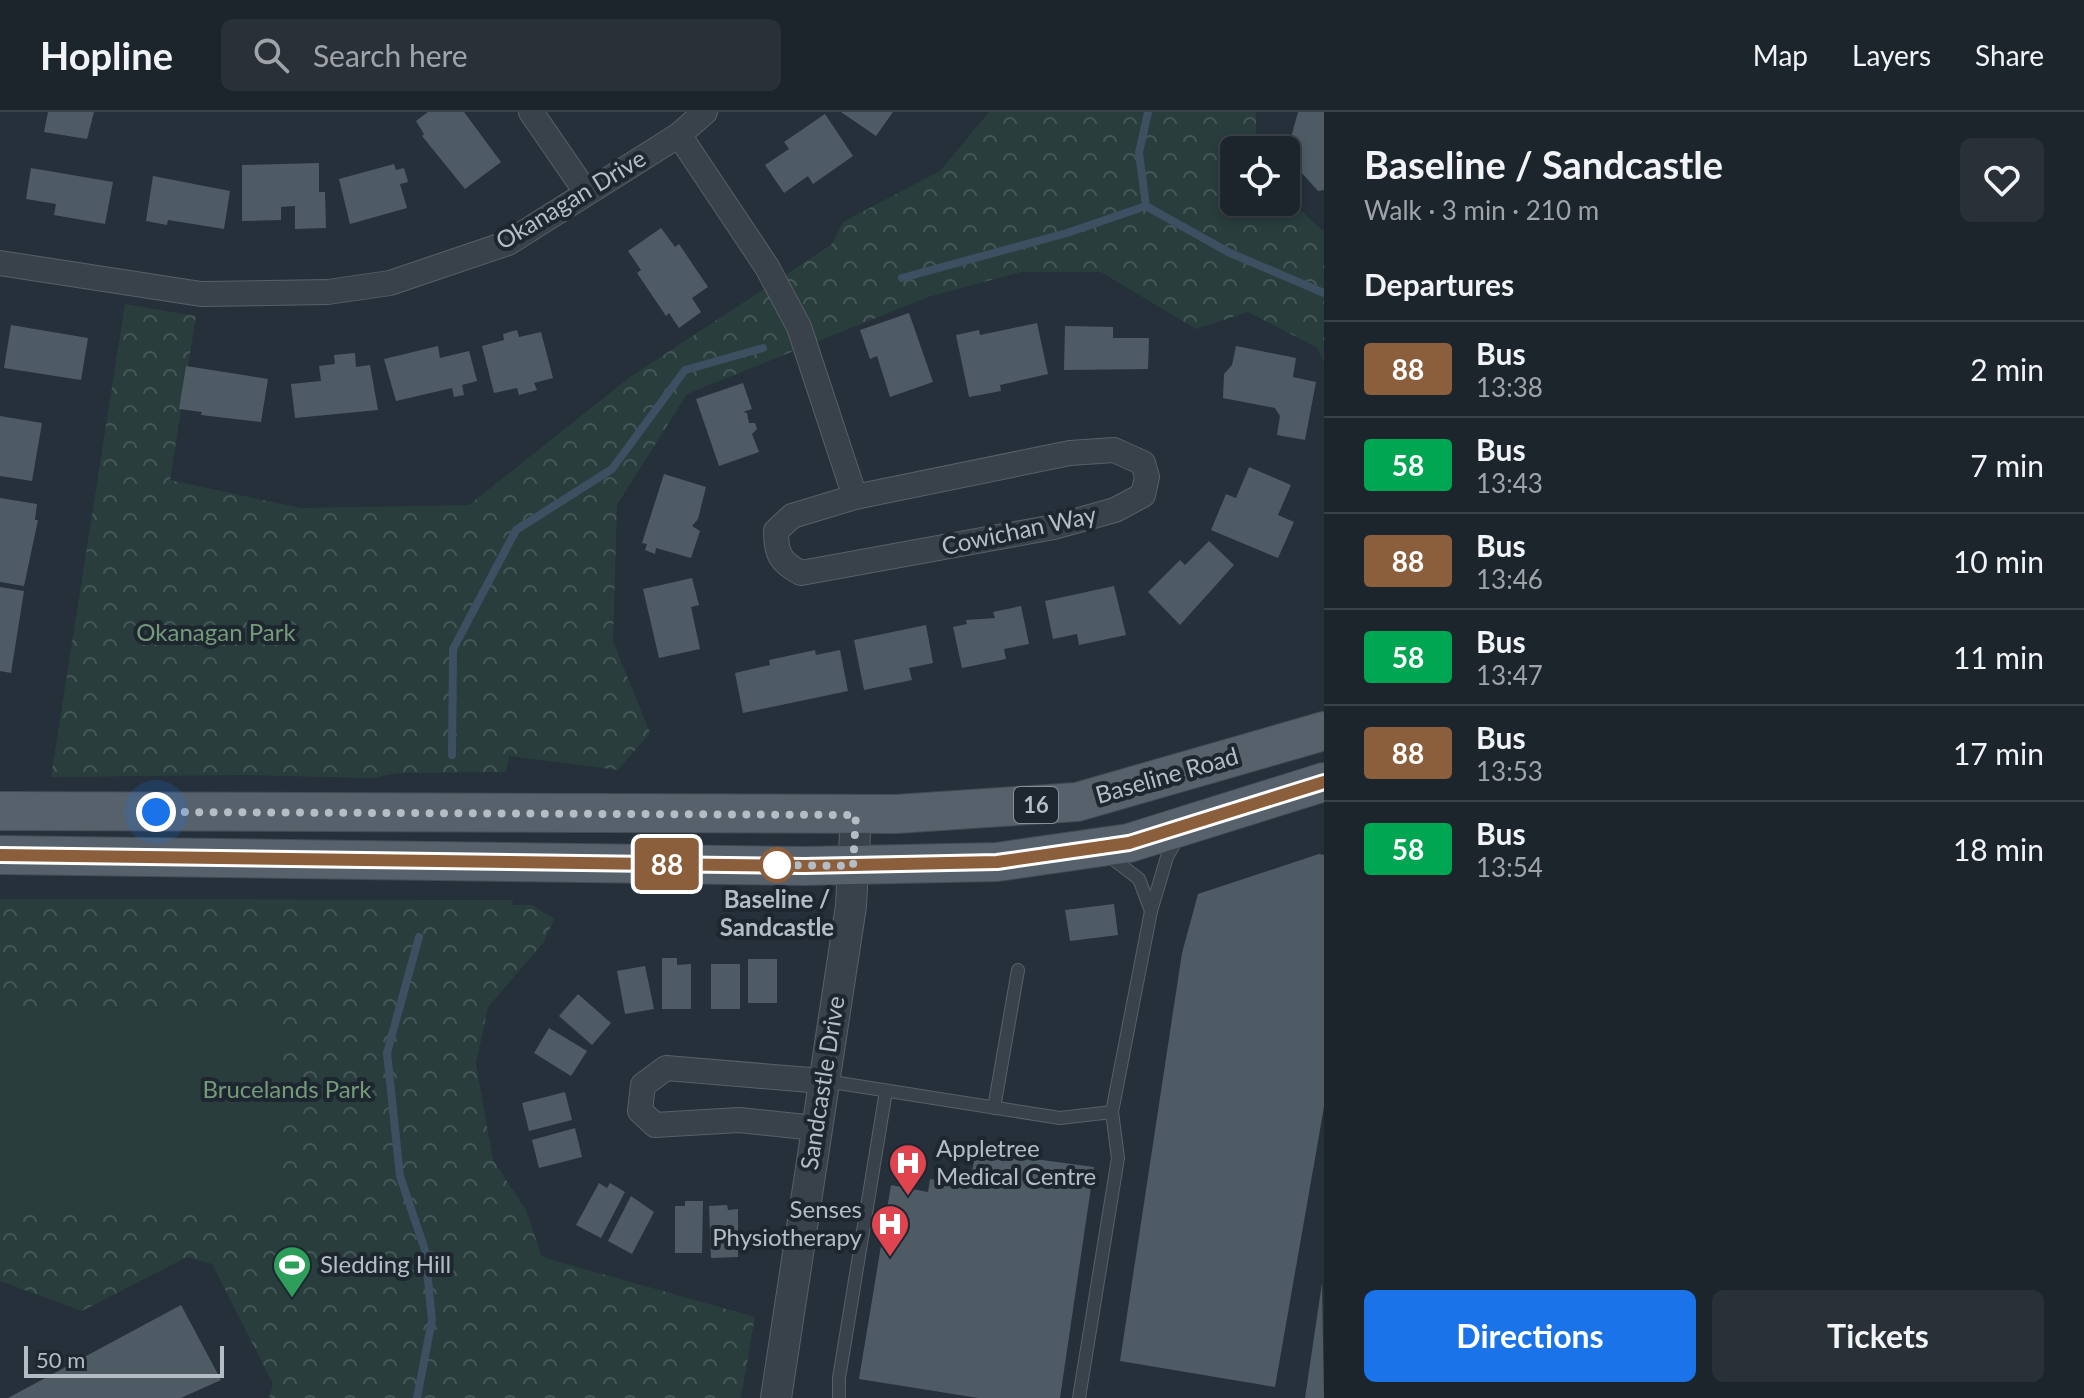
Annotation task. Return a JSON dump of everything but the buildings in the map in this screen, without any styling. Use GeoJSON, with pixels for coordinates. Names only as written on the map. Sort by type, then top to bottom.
{"type":"FeatureCollection","features":[{"type":"Feature","properties":{"kind":"main road","name":"Baseline Road"},"geometry":{"type":"LineString","coordinates":[[0,811],[856,815],[1077,802],[1324,731]]}},
{"type":"Feature","properties":{"kind":"main road","name":"16"},"geometry":{"type":"LineString","coordinates":[[0,855],[853,866],[997,862],[1129,843],[1324,782]]}},
{"type":"Feature","properties":{"kind":"street"},"geometry":{"type":"LineString","coordinates":[[531,112],[586,192]]}},
{"type":"Feature","properties":{"kind":"street","name":"Okanagan Drive"},"geometry":{"type":"LineString","coordinates":[[0,263],[201,294],[328,292],[390,283],[508,243],[679,135],[705,112]]}},
{"type":"Feature","properties":{"kind":"street"},"geometry":{"type":"LineString","coordinates":[[679,135],[767,267],[799,327],[855,497]]}},
{"type":"Feature","properties":{"kind":"street","name":"Cowichan Way"},"geometry":{"type":"LineString","coordinates":[[1114,450],[1143,463],[1147,477],[1143,495],[1115,510],[1054,527],[801,573],[785,564],[776,551],[776,531],[792,516],[855,497],[1070,453],[1114,450]]}},
{"type":"Feature","properties":{"kind":"street","name":"Sandcastle Drive"},"geometry":{"type":"LineString","coordinates":[[776,1398],[851,906],[856,815]]}},
{"type":"Feature","properties":{"kind":"street"},"geometry":{"type":"LineString","coordinates":[[815,1128],[739,1120],[655,1125],[640,1111],[643,1085],[666,1068],[822,1081]]}},
{"type":"Feature","properties":{"kind":"lane"},"geometry":{"type":"LineString","coordinates":[[1079,1398],[1118,1158],[1112,1112],[1151,911],[1167,857],[1183,826]]}},
{"type":"Feature","properties":{"kind":"lane"},"geometry":{"type":"LineString","coordinates":[[1091,848],[1117,859],[1139,879],[1151,911]]}},
{"type":"Feature","properties":{"kind":"lane"},"geometry":{"type":"LineString","coordinates":[[994,1108],[1018,970]]}},
{"type":"Feature","properties":{"kind":"lane"},"geometry":{"type":"LineString","coordinates":[[822,1081],[1060,1118],[1112,1112]]}},
{"type":"Feature","properties":{"kind":"lane"},"geometry":{"type":"LineString","coordinates":[[839,1398],[839,1378],[886,1091]]}},
{"type":"Feature","properties":{"kind":"green space","name":"Okanagan Park"},"geometry":{"type":"Polygon","coordinates":[[[989,112],[1256,112],[1256,136],[1220,136],[1220,216],[1300,216],[1300,210],[1324,232],[1324,363],[1318,348],[1248,312],[1196,329],[1101,272],[1021,272],[928,297],[687,394],[617,505],[613,641],[650,733],[618,770],[509,756],[506,772],[399,773],[371,778],[243,775],[51,777],[125,304],[196,316],[170,480],[301,508],[469,505],[630,377],[831,245],[843,222],[940,171],[989,112]]]}},
{"type":"Feature","properties":{"kind":"green space","name":"Brucelands Park"},"geometry":{"type":"Polygon","coordinates":[[[0,899],[513,900],[512,905],[532,905],[554,919],[544,942],[488,1007],[476,1064],[493,1160],[526,1210],[542,1257],[755,1317],[741,1398],[269,1398],[273,1384],[212,1264],[187,1257],[82,1311],[0,1281],[0,899]]]}},
{"type":"Feature","properties":{"kind":"green space"},"geometry":{"type":"Polygon","coordinates":[[[280,1006],[282,1211],[0,1213],[0,1009],[280,1006]]]}},
{"type":"Feature","properties":{"kind":"waterway"},"geometry":{"type":"LineString","coordinates":[[1148,112],[1139,153],[1146,206],[1228,252],[1324,293]]}},
{"type":"Feature","properties":{"kind":"waterway"},"geometry":{"type":"LineString","coordinates":[[902,278],[1067,233],[1146,206]]}},
{"type":"Feature","properties":{"kind":"waterway"},"geometry":{"type":"LineString","coordinates":[[452,755],[453,649],[516,530],[612,469],[685,370],[763,348]]}},
{"type":"Feature","properties":{"kind":"waterway"},"geometry":{"type":"LineString","coordinates":[[417,1398],[432,1320],[425,1250],[400,1176],[387,1053],[419,937]]}},
{"type":"Feature","properties":{"kind":"bus line","name":"88"},"geometry":{"type":"LineString","coordinates":[[0,855],[804,866],[997,862],[1129,843],[1324,782]]}},
{"type":"Feature","properties":{"kind":"place","name":"Baseline / Sandcastle"},"geometry":{"type":"Point","coordinates":[777,865]}},
{"type":"Feature","properties":{"kind":"place","name":"Appletree Medical Centre"},"geometry":{"type":"Point","coordinates":[908,1197]}},
{"type":"Feature","properties":{"kind":"place","name":"Senses Physiotherapy"},"geometry":{"type":"Point","coordinates":[890,1258]}},
{"type":"Feature","properties":{"kind":"place","name":"Sledding Hill"},"geometry":{"type":"Point","coordinates":[292,1299]}},
{"type":"Feature","properties":{"kind":"route"},"geometry":{"type":"LineString","coordinates":[[156,812],[856,815],[853,866],[774,865],[777,865]]}}]}
